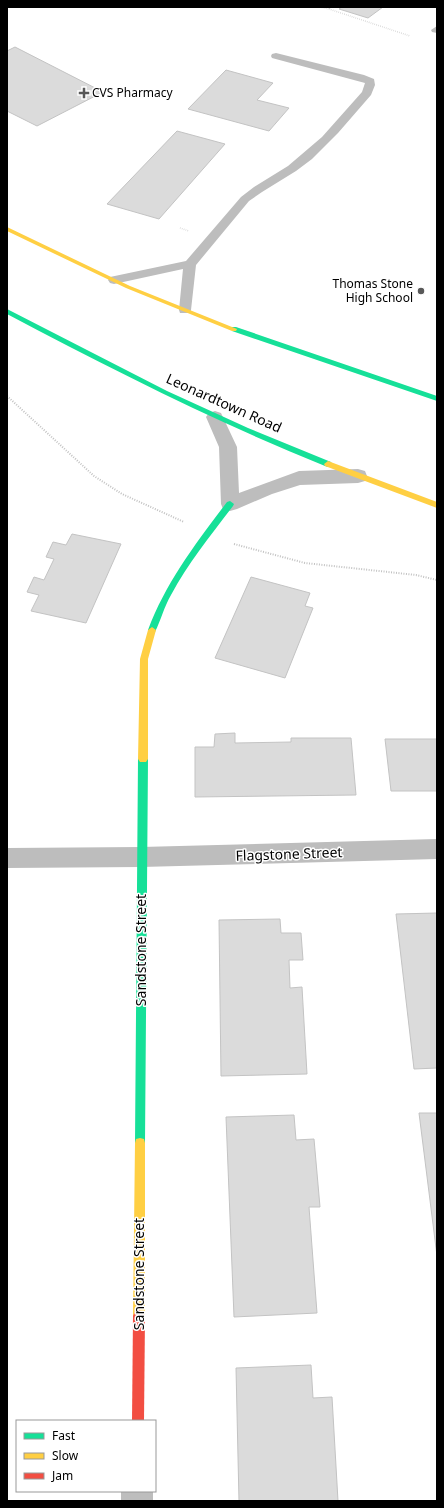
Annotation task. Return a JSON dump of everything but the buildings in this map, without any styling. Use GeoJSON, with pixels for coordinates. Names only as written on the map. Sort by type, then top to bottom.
{"type":"FeatureCollection","features":[{"type":"Feature","properties":{"kind":"main road"},"geometry":{"type":"LineString","coordinates":[[7,229],[114,280],[185,310],[302,354],[437,399]]}},
{"type":"Feature","properties":{"kind":"main road","name":"Leonardtown Road"},"geometry":{"type":"LineString","coordinates":[[7,311],[52,336],[216,417],[358,476],[437,506]]}},
{"type":"Feature","properties":{"kind":"main road","name":"Sandstone Street"},"geometry":{"type":"LineString","coordinates":[[138,1420],[141,857],[144,659],[153,628],[166,596],[178,576],[230,504]]}},
{"type":"Feature","properties":{"kind":"street"},"geometry":{"type":"LineString","coordinates":[[216,417],[228,447],[230,504],[265,489],[299,478],[358,476]]}},
{"type":"Feature","properties":{"kind":"street","name":"Flagstone Street"},"geometry":{"type":"LineString","coordinates":[[7,858],[141,857],[437,849]]}},
{"type":"Feature","properties":{"kind":"lane"},"geometry":{"type":"LineString","coordinates":[[185,310],[190,264],[254,190],[300,164],[332,132],[366,93],[370,85],[370,81],[360,77],[276,56]]}},
{"type":"Feature","properties":{"kind":"lane"},"geometry":{"type":"LineString","coordinates":[[114,280],[190,264]]}},
{"type":"Feature","properties":{"kind":"path"},"geometry":{"type":"LineString","coordinates":[[320,7],[410,36]]}},
{"type":"Feature","properties":{"kind":"traffic: fast"},"geometry":{"type":"LineString","coordinates":[[7,311],[165,392],[246,430],[328,464]]}},
{"type":"Feature","properties":{"kind":"traffic: fast"},"geometry":{"type":"LineString","coordinates":[[234,329],[437,399]]}},
{"type":"Feature","properties":{"kind":"traffic: fast"},"geometry":{"type":"LineString","coordinates":[[152,630],[158,612],[176,579],[230,504]]}},
{"type":"Feature","properties":{"kind":"traffic: fast"},"geometry":{"type":"LineString","coordinates":[[140,1143],[143,759]]}},
{"type":"Feature","properties":{"kind":"traffic: slow"},"geometry":{"type":"LineString","coordinates":[[7,229],[128,287],[234,329]]}},
{"type":"Feature","properties":{"kind":"traffic: slow"},"geometry":{"type":"LineString","coordinates":[[328,464],[437,505]]}},
{"type":"Feature","properties":{"kind":"traffic: slow"},"geometry":{"type":"LineString","coordinates":[[143,759],[144,659],[152,630]]}},
{"type":"Feature","properties":{"kind":"traffic: slow"},"geometry":{"type":"LineString","coordinates":[[139,1316],[140,1143]]}},
{"type":"Feature","properties":{"kind":"traffic: jam"},"geometry":{"type":"LineString","coordinates":[[138,1420],[139,1316]]}},
{"type":"Feature","properties":{"kind":"place","name":"CVS Pharmacy"},"geometry":{"type":"Point","coordinates":[84,93]}},
{"type":"Feature","properties":{"kind":"place","name":"Thomas Stone High School"},"geometry":{"type":"Point","coordinates":[421,291]}}]}
